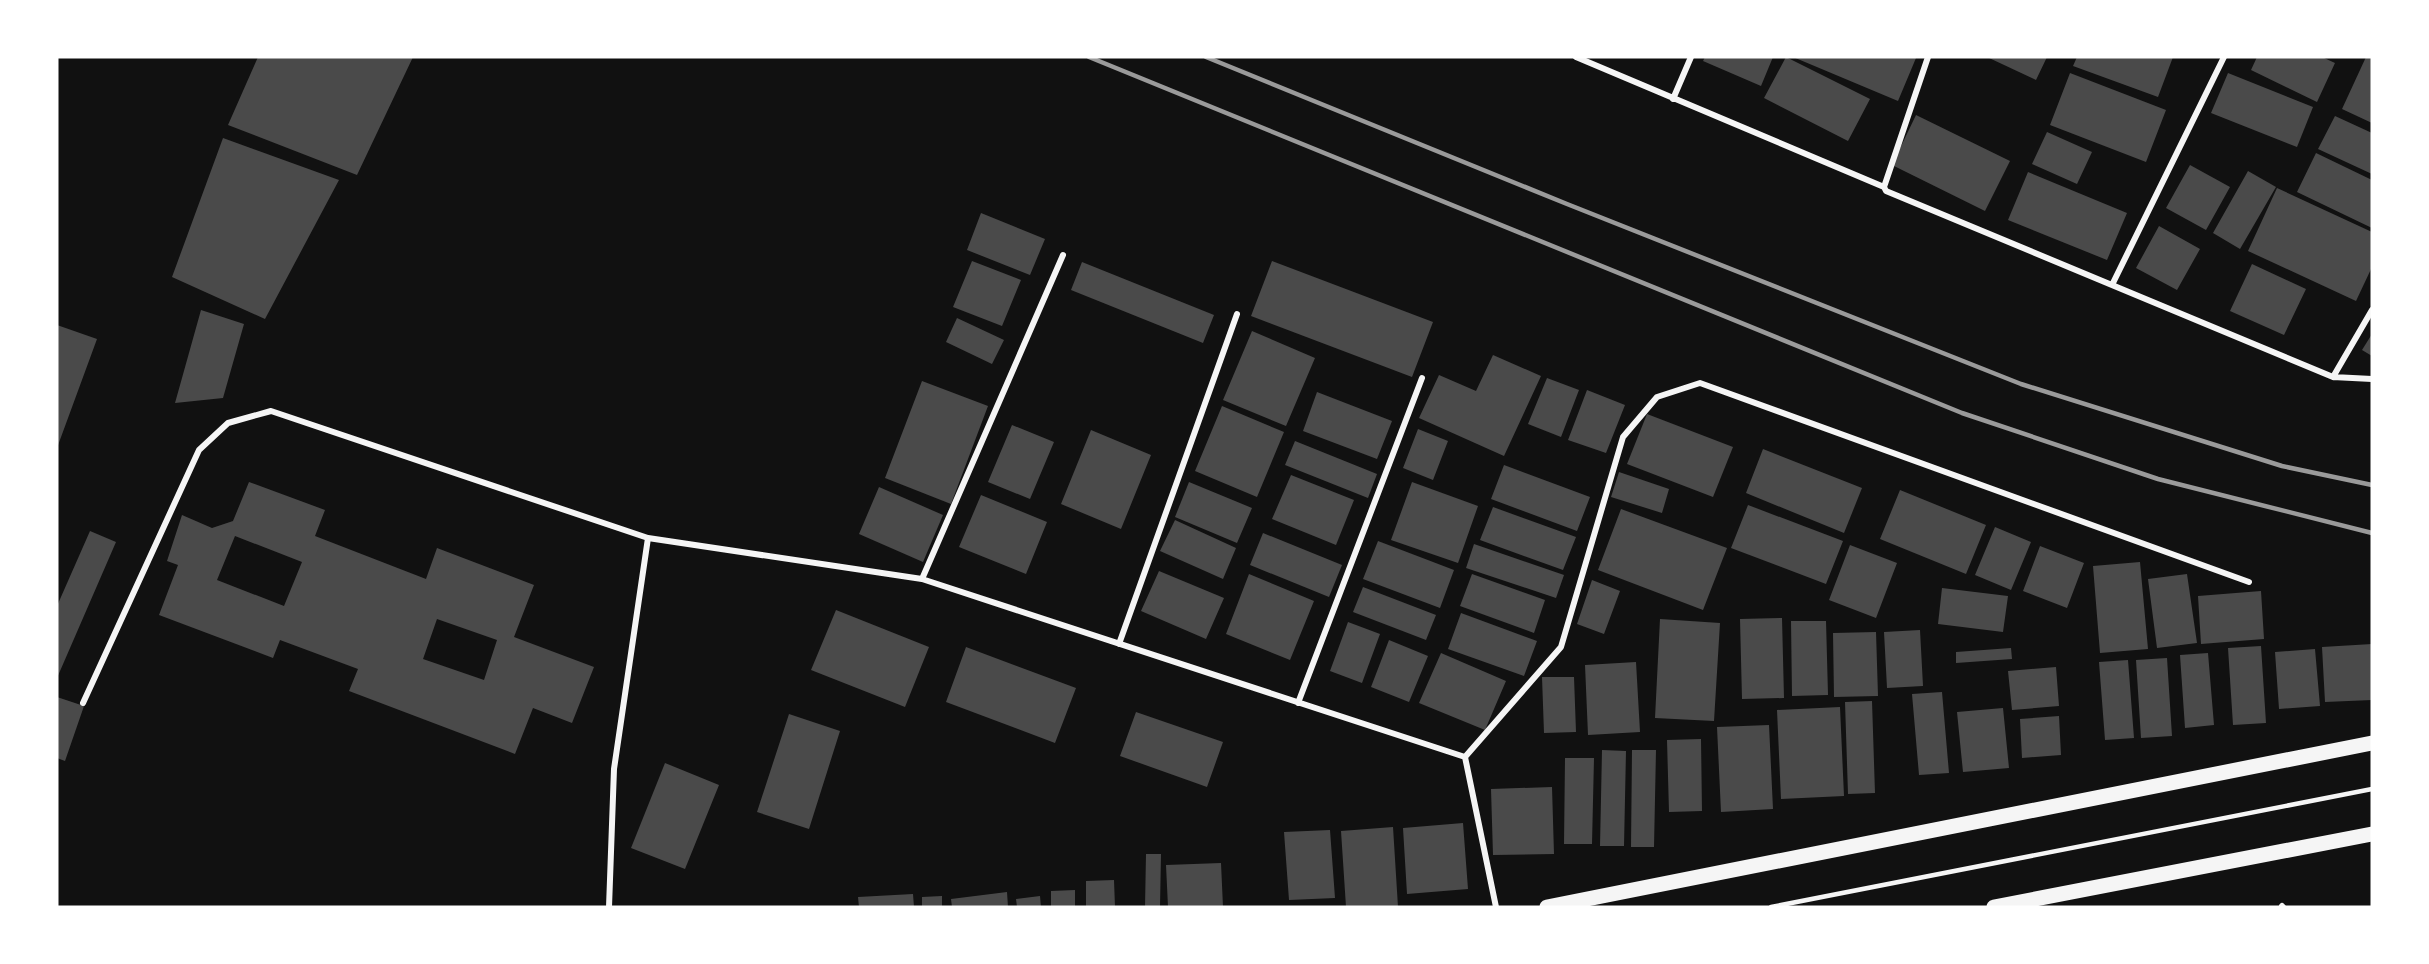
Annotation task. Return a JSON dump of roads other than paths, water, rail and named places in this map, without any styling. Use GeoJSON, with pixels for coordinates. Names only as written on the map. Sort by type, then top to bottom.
{"type":"FeatureCollection","features":[{"type":"Feature","properties":{"kind":"main road"},"geometry":{"type":"LineString","coordinates":[[1547,907],[2372,743]]}},
{"type":"Feature","properties":{"kind":"main road"},"geometry":{"type":"LineString","coordinates":[[1996,907],[2372,834]]}},
{"type":"Feature","properties":{"kind":"street"},"geometry":{"type":"LineString","coordinates":[[1576,57],[1884,187],[1886,191],[2333,377],[2372,379]]}},
{"type":"Feature","properties":{"kind":"street"},"geometry":{"type":"LineString","coordinates":[[1673,99],[1691,57]]}},
{"type":"Feature","properties":{"kind":"street"},"geometry":{"type":"LineString","coordinates":[[1884,187],[1928,57]]}},
{"type":"Feature","properties":{"kind":"street"},"geometry":{"type":"LineString","coordinates":[[2112,285],[2224,57]]}},
{"type":"Feature","properties":{"kind":"street"},"geometry":{"type":"LineString","coordinates":[[922,579],[1063,255]]}},
{"type":"Feature","properties":{"kind":"street"},"geometry":{"type":"LineString","coordinates":[[2333,377],[2372,310]]}},
{"type":"Feature","properties":{"kind":"street"},"geometry":{"type":"LineString","coordinates":[[1119,644],[1237,314]]}},
{"type":"Feature","properties":{"kind":"street"},"geometry":{"type":"LineString","coordinates":[[1298,703],[1422,378]]}},
{"type":"Feature","properties":{"kind":"street"},"geometry":{"type":"LineString","coordinates":[[1465,757],[1561,647],[1623,438],[1657,397],[1700,383],[2248,582]]}},
{"type":"Feature","properties":{"kind":"street"},"geometry":{"type":"LineString","coordinates":[[83,703],[199,450],[228,423],[271,411],[648,538],[922,579],[1465,757]]}},
{"type":"Feature","properties":{"kind":"street"},"geometry":{"type":"LineString","coordinates":[[609,907],[614,769],[648,538]]}},
{"type":"Feature","properties":{"kind":"street"},"geometry":{"type":"LineString","coordinates":[[1465,757],[1496,907]]}},
{"type":"Feature","properties":{"kind":"lane"},"geometry":{"type":"LineString","coordinates":[[1771,907],[2372,789]]}},
{"type":"Feature","properties":{"kind":"railway"},"geometry":{"type":"LineString","coordinates":[[1089,57],[1962,413],[2158,479],[2372,533]]}},
{"type":"Feature","properties":{"kind":"railway"},"geometry":{"type":"LineString","coordinates":[[1206,57],[1567,204],[2021,384],[2282,466],[2372,485]]}}]}
